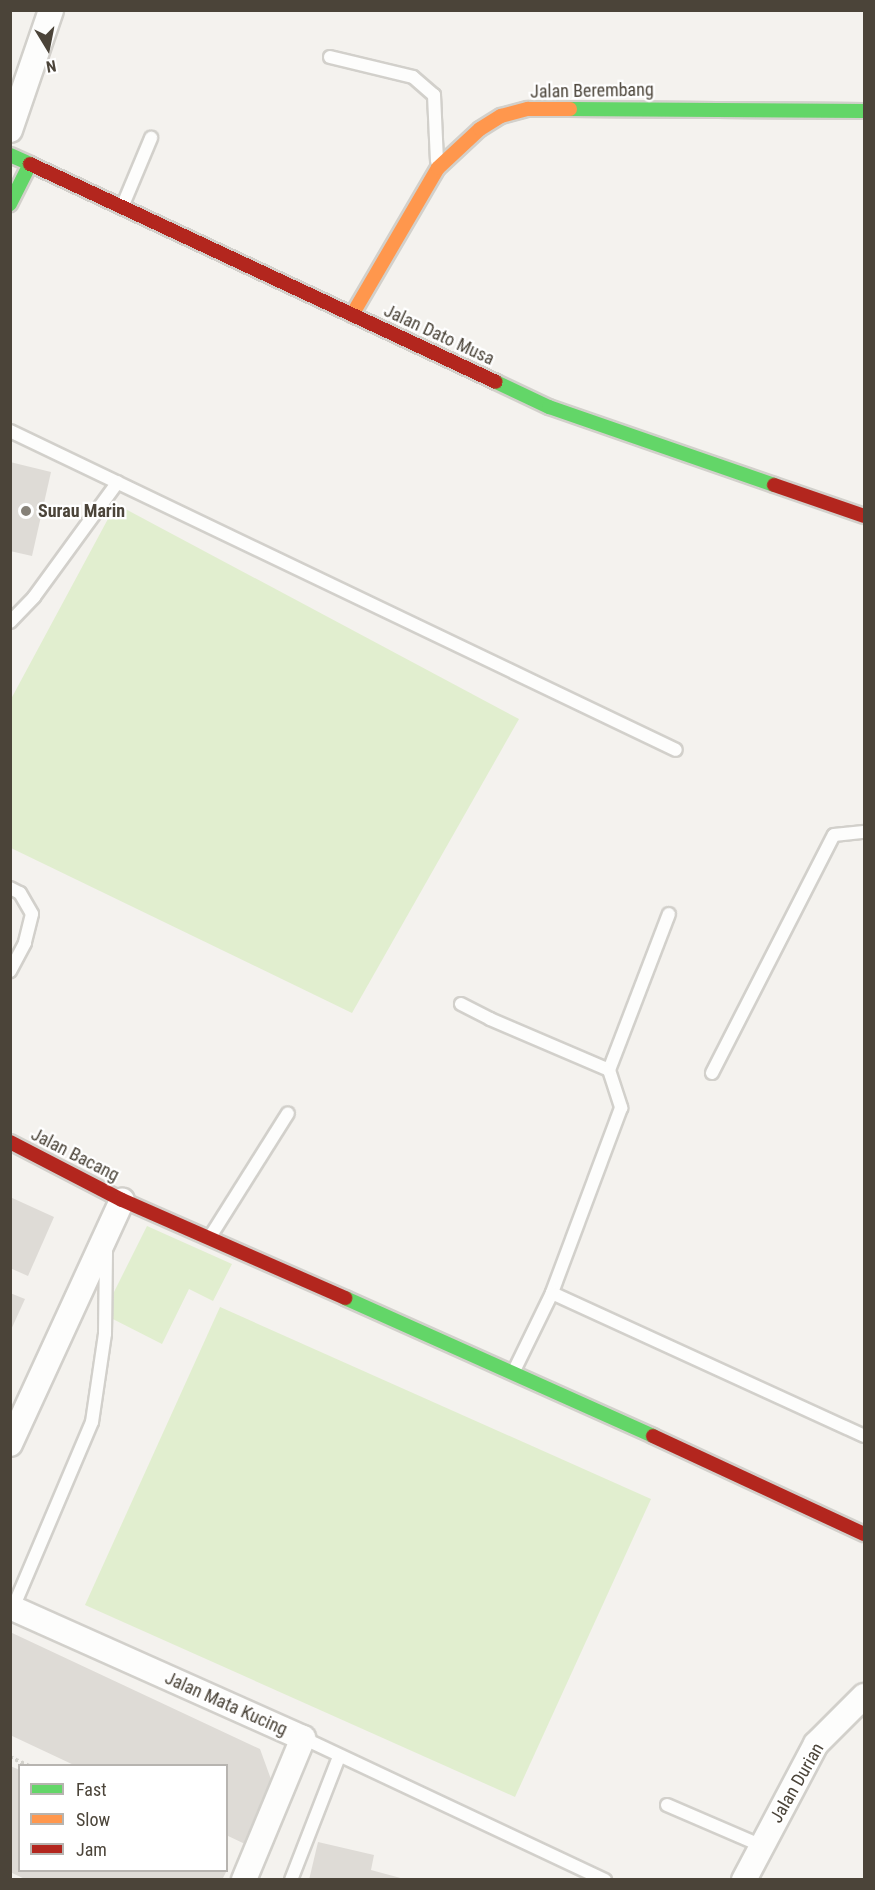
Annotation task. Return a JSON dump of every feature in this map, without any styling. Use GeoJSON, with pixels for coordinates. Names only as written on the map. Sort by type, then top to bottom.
{"type":"FeatureCollection","features":[{"type":"Feature","properties":{"kind":"street"},"geometry":{"type":"LineString","coordinates":[[10,130],[51,10]]}},
{"type":"Feature","properties":{"kind":"street","name":"Jalan Berembang"},"geometry":{"type":"LineString","coordinates":[[352,315],[438,168],[480,129],[501,116],[528,109],[729,108],[864,111]]}},
{"type":"Feature","properties":{"kind":"street","name":"Jalan Dato Musa"},"geometry":{"type":"LineString","coordinates":[[10,155],[549,407],[864,516]]}},
{"type":"Feature","properties":{"kind":"street"},"geometry":{"type":"LineString","coordinates":[[10,204],[30,164]]}},
{"type":"Feature","properties":{"kind":"street","name":"Jalan Bacang"},"geometry":{"type":"LineString","coordinates":[[10,1142],[122,1200],[514,1372],[864,1534]]}},
{"type":"Feature","properties":{"kind":"street"},"geometry":{"type":"LineString","coordinates":[[10,1444],[122,1200]]}},
{"type":"Feature","properties":{"kind":"street","name":"Jalan Mata Kucing"},"geometry":{"type":"LineString","coordinates":[[12,1607],[303,1738],[244,1880]]}},
{"type":"Feature","properties":{"kind":"street","name":"Jalan Durian"},"geometry":{"type":"LineString","coordinates":[[748,1878],[762,1846],[816,1744],[864,1696]]}},
{"type":"Feature","properties":{"kind":"lane"},"geometry":{"type":"LineString","coordinates":[[330,57],[413,77],[434,95],[438,168]]}},
{"type":"Feature","properties":{"kind":"lane"},"geometry":{"type":"LineString","coordinates":[[123,206],[151,138]]}},
{"type":"Feature","properties":{"kind":"lane"},"geometry":{"type":"LineString","coordinates":[[10,431],[676,750]]}},
{"type":"Feature","properties":{"kind":"lane"},"geometry":{"type":"LineString","coordinates":[[10,622],[34,597],[118,482]]}},
{"type":"Feature","properties":{"kind":"lane"},"geometry":{"type":"LineString","coordinates":[[712,1074],[834,835],[864,832]]}},
{"type":"Feature","properties":{"kind":"lane"},"geometry":{"type":"LineString","coordinates":[[10,888],[20,893],[32,914],[25,943],[10,971]]}},
{"type":"Feature","properties":{"kind":"lane"},"geometry":{"type":"LineString","coordinates":[[514,1372],[552,1293],[621,1108],[609,1070],[669,914]]}},
{"type":"Feature","properties":{"kind":"lane"},"geometry":{"type":"LineString","coordinates":[[461,1004],[490,1019],[609,1070]]}},
{"type":"Feature","properties":{"kind":"lane"},"geometry":{"type":"LineString","coordinates":[[210,1238],[288,1113]]}},
{"type":"Feature","properties":{"kind":"lane"},"geometry":{"type":"LineString","coordinates":[[12,1607],[92,1422],[105,1334],[106,1235]]}},
{"type":"Feature","properties":{"kind":"lane"},"geometry":{"type":"LineString","coordinates":[[552,1293],[864,1436]]}},
{"type":"Feature","properties":{"kind":"lane"},"geometry":{"type":"LineString","coordinates":[[303,1738],[339,1757],[605,1880]]}},
{"type":"Feature","properties":{"kind":"lane"},"geometry":{"type":"LineString","coordinates":[[291,1880],[339,1757]]}},
{"type":"Feature","properties":{"kind":"lane"},"geometry":{"type":"LineString","coordinates":[[667,1804],[762,1846]]}},
{"type":"Feature","properties":{"kind":"path"},"geometry":{"type":"LineString","coordinates":[[10,1757],[25,1764]]}},
{"type":"Feature","properties":{"kind":"green space"},"geometry":{"type":"Polygon","coordinates":[[[116,504],[519,719],[352,1013],[11,848],[11,699],[116,504]]]}},
{"type":"Feature","properties":{"kind":"green space"},"geometry":{"type":"Polygon","coordinates":[[[147,1226],[232,1264],[213,1301],[189,1289],[162,1344],[103,1314],[147,1226]]]}},
{"type":"Feature","properties":{"kind":"green space"},"geometry":{"type":"Polygon","coordinates":[[[220,1307],[651,1499],[515,1797],[85,1605],[220,1307]]]}},
{"type":"Feature","properties":{"kind":"building","name":"Surau Marin"},"geometry":{"type":"Polygon","coordinates":[[[10,462],[51,472],[32,556],[10,551],[10,462]]]}},
{"type":"Feature","properties":{"kind":"building"},"geometry":{"type":"Polygon","coordinates":[[[10,1197],[54,1217],[28,1276],[10,1268],[10,1197]]]}},
{"type":"Feature","properties":{"kind":"building"},"geometry":{"type":"Polygon","coordinates":[[[10,1293],[25,1299],[10,1332],[10,1293]]]}},
{"type":"Feature","properties":{"kind":"building"},"geometry":{"type":"Polygon","coordinates":[[[10,1632],[260,1749],[272,1782],[245,1844],[228,1836],[228,1764],[72,1764],[10,1735],[10,1632]]]}},
{"type":"Feature","properties":{"kind":"building"},"geometry":{"type":"Polygon","coordinates":[[[10,1766],[18,1769],[18,1872],[226,1872],[222,1880],[27,1880],[10,1872],[10,1766]]]}},
{"type":"Feature","properties":{"kind":"building"},"geometry":{"type":"Polygon","coordinates":[[[318,1842],[374,1855],[371,1870],[408,1880],[309,1880],[318,1842]]]}},
{"type":"Feature","properties":{"kind":"traffic: fast"},"geometry":{"type":"LineString","coordinates":[[570,109],[864,111]]}},
{"type":"Feature","properties":{"kind":"traffic: fast"},"geometry":{"type":"LineString","coordinates":[[10,155],[30,164],[10,204]]}},
{"type":"Feature","properties":{"kind":"traffic: fast"},"geometry":{"type":"LineString","coordinates":[[496,382],[549,407],[774,485]]}},
{"type":"Feature","properties":{"kind":"traffic: fast"},"geometry":{"type":"LineString","coordinates":[[345,1298],[653,1436]]}},
{"type":"Feature","properties":{"kind":"traffic: slow"},"geometry":{"type":"LineString","coordinates":[[352,315],[438,168],[480,129],[501,116],[528,109],[570,109]]}},
{"type":"Feature","properties":{"kind":"traffic: jam"},"geometry":{"type":"LineString","coordinates":[[30,164],[496,382]]}},
{"type":"Feature","properties":{"kind":"traffic: jam"},"geometry":{"type":"LineString","coordinates":[[774,485],[864,516]]}},
{"type":"Feature","properties":{"kind":"traffic: jam"},"geometry":{"type":"LineString","coordinates":[[10,1142],[122,1200],[345,1298]]}},
{"type":"Feature","properties":{"kind":"traffic: jam"},"geometry":{"type":"LineString","coordinates":[[653,1436],[864,1534]]}},
{"type":"Feature","properties":{"kind":"place","name":"Surau Marin"},"geometry":{"type":"Point","coordinates":[26,511]}}]}
